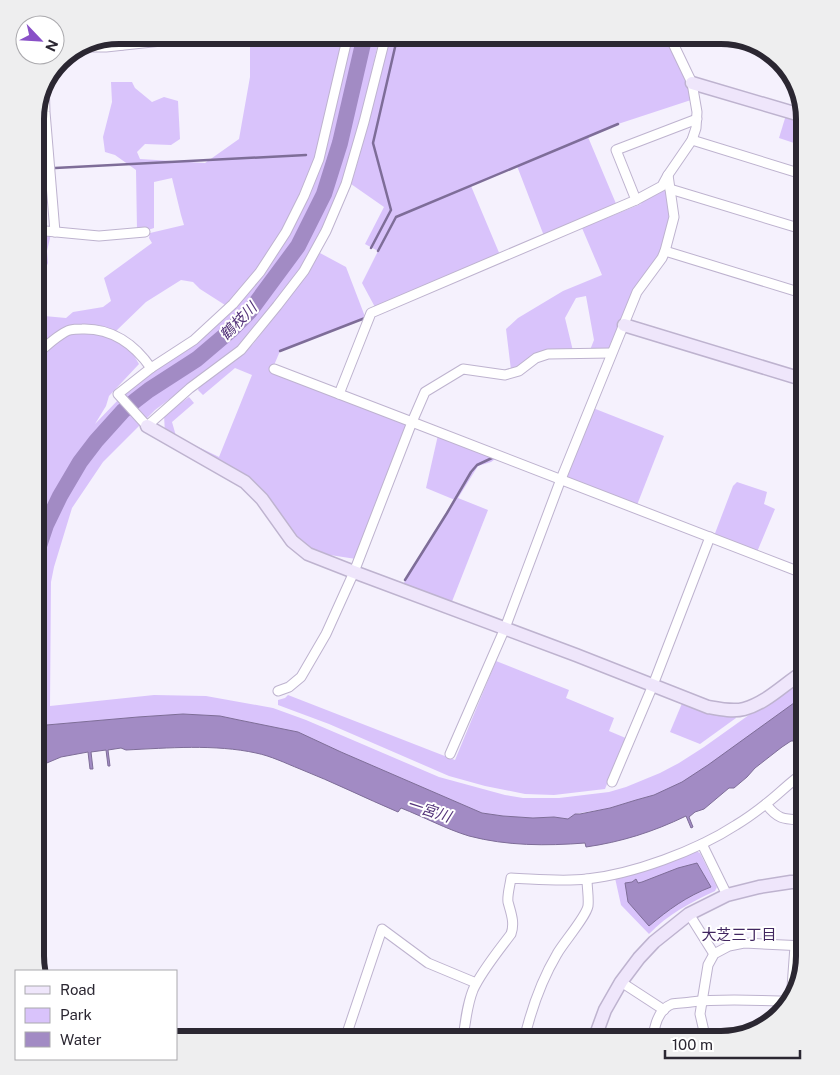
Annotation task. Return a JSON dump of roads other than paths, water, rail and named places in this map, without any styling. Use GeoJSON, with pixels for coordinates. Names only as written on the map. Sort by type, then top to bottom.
{"type":"FeatureCollection","features":[{"type":"Feature","properties":{"kind":"street"},"geometry":{"type":"LineString","coordinates":[[97,47],[131,44]]}},
{"type":"Feature","properties":{"kind":"street"},"geometry":{"type":"LineString","coordinates":[[346,44],[319,158],[304,196],[286,232],[260,272],[233,304],[194,340],[151,368],[118,394],[145,424],[245,482],[262,499],[292,541],[308,554],[708,707],[742,710],[759,703],[796,677]]}},
{"type":"Feature","properties":{"kind":"street"},"geometry":{"type":"LineString","coordinates":[[145,424],[241,350],[304,271],[326,231],[346,184],[384,44]]}},
{"type":"Feature","properties":{"kind":"street"},"geometry":{"type":"LineString","coordinates":[[339,394],[372,313],[636,200],[662,186],[692,140],[697,118],[692,83],[672,44]]}},
{"type":"Feature","properties":{"kind":"street"},"geometry":{"type":"LineString","coordinates":[[692,83],[796,114]]}},
{"type":"Feature","properties":{"kind":"street"},"geometry":{"type":"LineString","coordinates":[[636,200],[616,150],[697,118]]}},
{"type":"Feature","properties":{"kind":"street"},"geometry":{"type":"LineString","coordinates":[[692,140],[796,172]]}},
{"type":"Feature","properties":{"kind":"street"},"geometry":{"type":"LineString","coordinates":[[44,144],[55,232]]}},
{"type":"Feature","properties":{"kind":"street"},"geometry":{"type":"LineString","coordinates":[[450,754],[505,628],[561,479],[637,292],[666,251],[674,217],[668,175]]}},
{"type":"Feature","properties":{"kind":"street"},"geometry":{"type":"LineString","coordinates":[[670,189],[796,227]]}},
{"type":"Feature","properties":{"kind":"street"},"geometry":{"type":"LineString","coordinates":[[44,231],[99,236],[145,232]]}},
{"type":"Feature","properties":{"kind":"street"},"geometry":{"type":"LineString","coordinates":[[666,251],[796,291]]}},
{"type":"Feature","properties":{"kind":"street"},"geometry":{"type":"LineString","coordinates":[[624,325],[796,377]]}},
{"type":"Feature","properties":{"kind":"street"},"geometry":{"type":"LineString","coordinates":[[44,348],[62,334],[71,330],[97,330],[110,333],[126,342],[144,357],[151,368]]}},
{"type":"Feature","properties":{"kind":"street"},"geometry":{"type":"LineString","coordinates":[[278,691],[289,687],[301,677],[326,634],[354,572],[425,392],[463,369],[505,375],[519,371],[536,358],[548,354],[611,353]]}},
{"type":"Feature","properties":{"kind":"street"},"geometry":{"type":"LineString","coordinates":[[274,369],[796,570]]}},
{"type":"Feature","properties":{"kind":"street"},"geometry":{"type":"LineString","coordinates":[[612,782],[653,685],[710,537]]}},
{"type":"Feature","properties":{"kind":"street"},"geometry":{"type":"LineString","coordinates":[[464,1031],[472,992],[476,983],[511,934],[513,927],[508,901],[511,878],[587,879],[626,872],[662,860],[702,844],[736,826],[766,804],[796,778]]}},
{"type":"Feature","properties":{"kind":"street"},"geometry":{"type":"LineString","coordinates":[[766,804],[779,818],[796,819]]}},
{"type":"Feature","properties":{"kind":"street"},"geometry":{"type":"LineString","coordinates":[[702,844],[727,895]]}},
{"type":"Feature","properties":{"kind":"street"},"geometry":{"type":"LineString","coordinates":[[526,1031],[543,981],[561,948],[585,914],[588,906],[587,879]]}},
{"type":"Feature","properties":{"kind":"street"},"geometry":{"type":"LineString","coordinates":[[597,1031],[605,1010],[638,958],[654,942],[689,914],[727,895],[759,886],[796,882]]}},
{"type":"Feature","properties":{"kind":"street"},"geometry":{"type":"LineString","coordinates":[[689,914],[714,954]]}},
{"type":"Feature","properties":{"kind":"street"},"geometry":{"type":"LineString","coordinates":[[348,1031],[382,929],[428,963],[476,983]]}},
{"type":"Feature","properties":{"kind":"street"},"geometry":{"type":"LineString","coordinates":[[704,1031],[700,1014],[708,965],[714,954],[729,946],[744,943],[794,946],[792,982]]}},
{"type":"Feature","properties":{"kind":"street"},"geometry":{"type":"LineString","coordinates":[[621,982],[664,1010]]}},
{"type":"Feature","properties":{"kind":"street"},"geometry":{"type":"LineString","coordinates":[[654,1031],[659,1016],[671,1004],[702,1001],[782,1000]]}},
{"type":"Feature","properties":{"kind":"water","name":"一宮川"},"geometry":{"type":"Polygon","coordinates":[[[796,701],[796,740],[791,741],[782,747],[755,768],[734,788],[729,788],[704,809],[695,812],[689,817],[693,827],[691,828],[686,816],[637,836],[586,847],[585,843],[527,844],[498,842],[469,836],[401,808],[398,812],[273,758],[240,750],[224,748],[175,748],[126,750],[121,748],[108,750],[110,766],[108,766],[106,750],[91,752],[93,769],[90,769],[88,752],[61,757],[44,764],[44,725],[183,714],[220,716],[298,732],[482,813],[533,818],[554,817],[568,819],[575,814],[610,808],[654,795],[682,782],[796,701]]]}},
{"type":"Feature","properties":{"kind":"water"},"geometry":{"type":"Polygon","coordinates":[[[697,863],[711,887],[678,904],[649,926],[628,902],[625,883],[636,879],[638,883],[642,882],[697,863]]]}},
{"type":"Feature","properties":{"kind":"waterway","name":"鶴枝川"},"geometry":{"type":"LineString","coordinates":[[44,531],[60,496],[80,462],[96,441],[123,411],[136,400],[197,359],[230,331],[250,311],[298,246],[324,194],[340,143],[363,44]]}},
{"type":"Feature","properties":{"kind":"waterway"},"geometry":{"type":"LineString","coordinates":[[371,248],[391,210],[373,143],[396,44]]}},
{"type":"Feature","properties":{"kind":"waterway"},"geometry":{"type":"LineString","coordinates":[[378,251],[396,217],[618,124]]}},
{"type":"Feature","properties":{"kind":"waterway"},"geometry":{"type":"LineString","coordinates":[[55,168],[306,155]]}},
{"type":"Feature","properties":{"kind":"waterway"},"geometry":{"type":"LineString","coordinates":[[280,351],[365,318]]}},
{"type":"Feature","properties":{"kind":"waterway"},"geometry":{"type":"LineString","coordinates":[[405,580],[471,472],[477,465],[492,458]]}},
{"type":"Feature","properties":{"kind":"district","name":"大芝三丁目"},"geometry":{"type":"Point","coordinates":[739,934]}}]}
